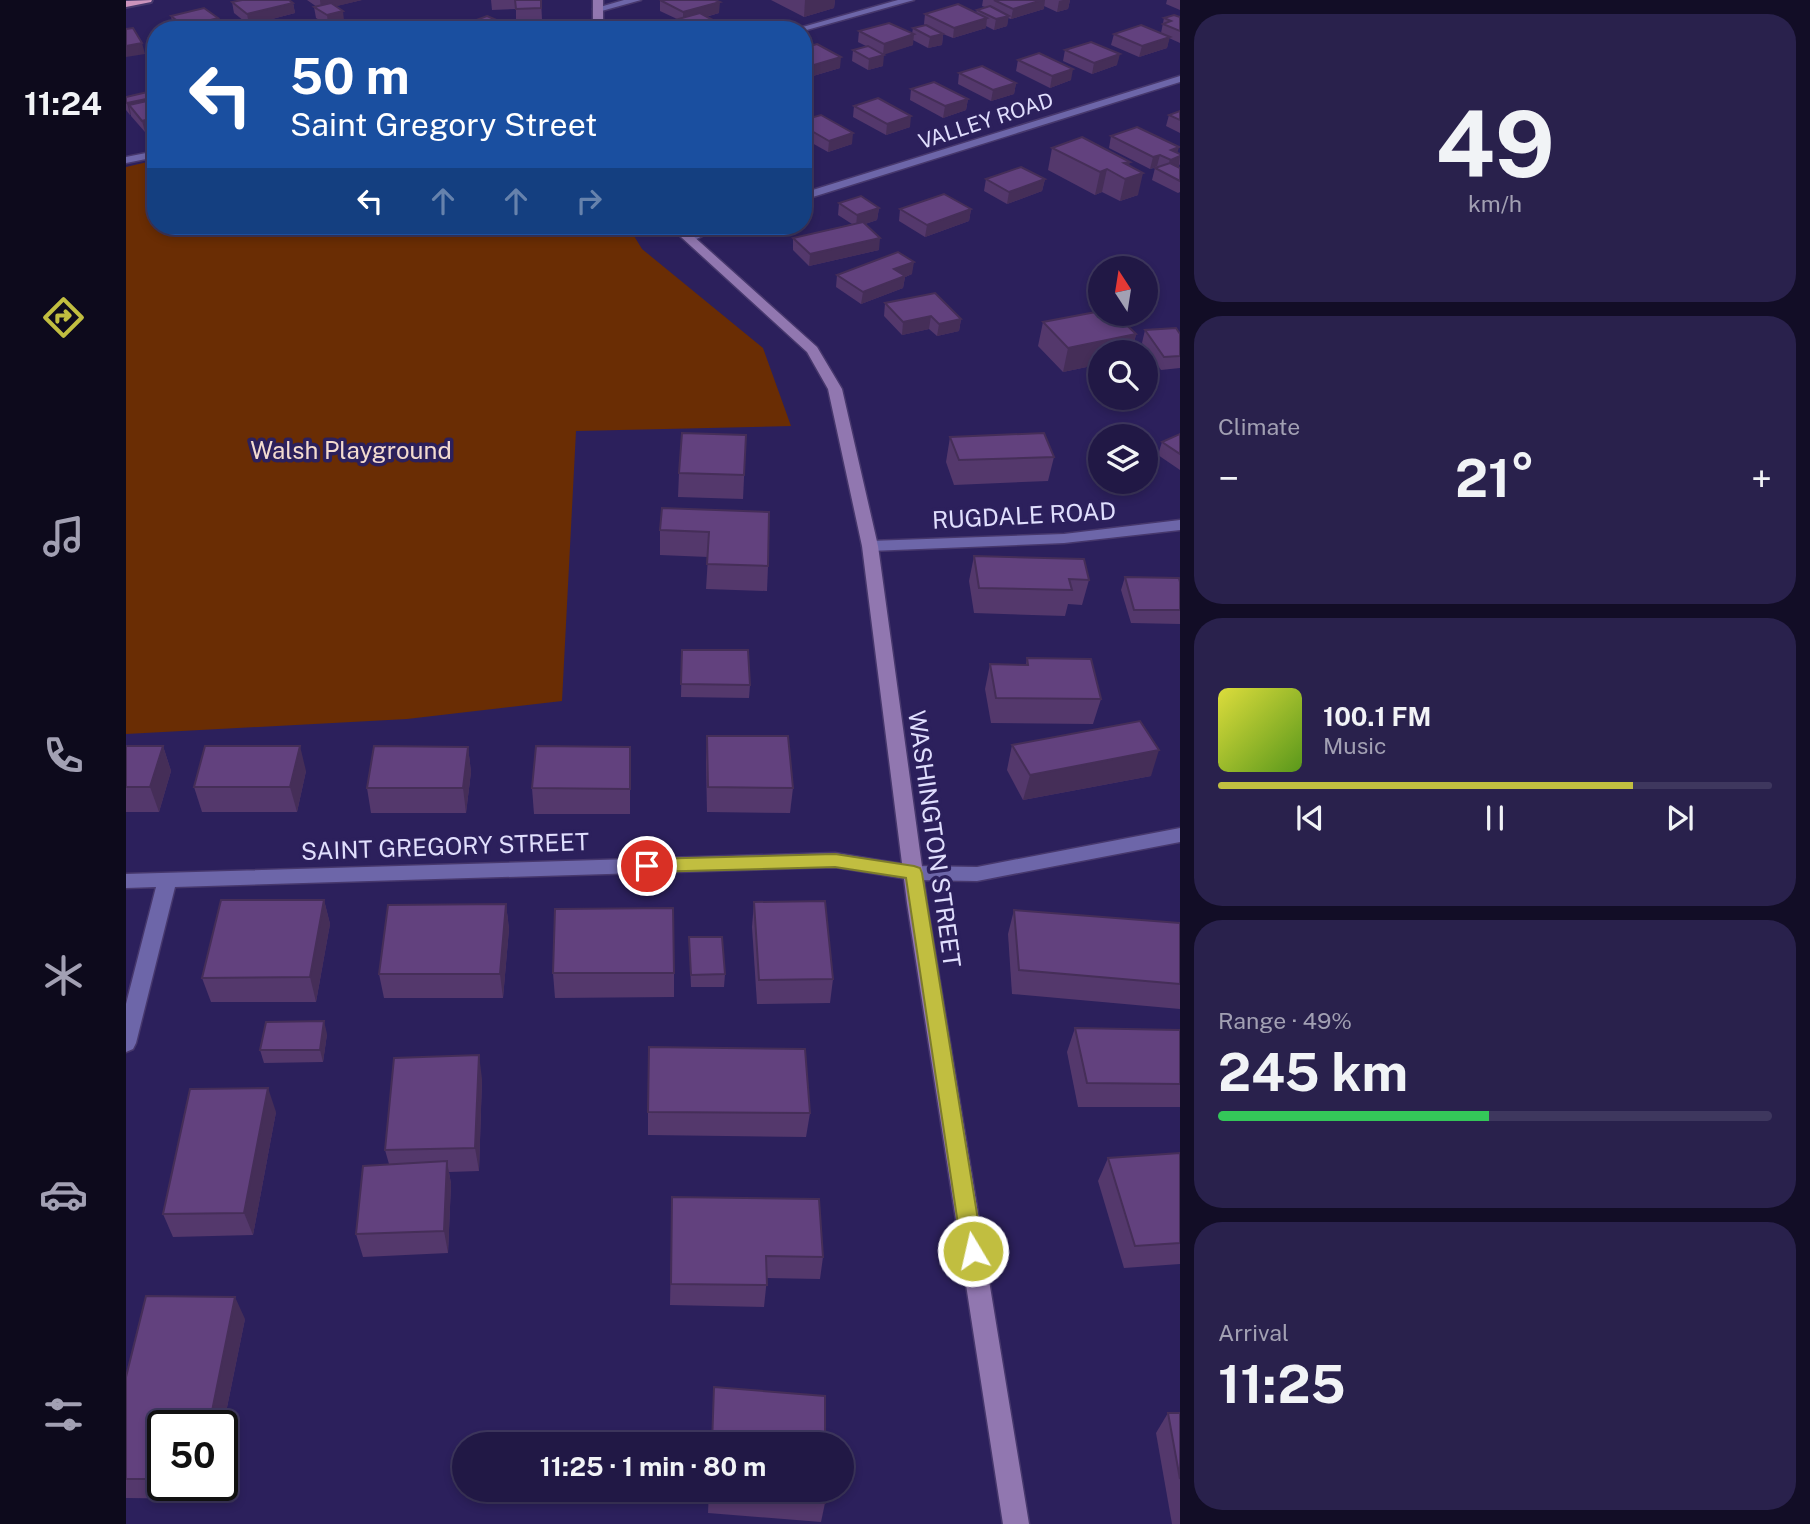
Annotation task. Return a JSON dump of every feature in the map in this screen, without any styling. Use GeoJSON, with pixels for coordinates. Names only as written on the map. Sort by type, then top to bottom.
{"type":"FeatureCollection","features":[{"type":"Feature","properties":{"kind":"highway"},"geometry":{"type":"LineString","coordinates":[[126,4],[147,0]]}},
{"type":"Feature","properties":{"kind":"main road","name":"WASHINGTON STREET"},"geometry":{"type":"LineString","coordinates":[[685,235],[812,350],[835,389],[870,546],[914,873],[1016,1524]]}},
{"type":"Feature","properties":{"kind":"street"},"geometry":{"type":"LineString","coordinates":[[598,4],[636,0]]}},
{"type":"Feature","properties":{"kind":"street"},"geometry":{"type":"LineString","coordinates":[[812,26],[909,0]]}},
{"type":"Feature","properties":{"kind":"street","name":"VALLEY ROAD"},"geometry":{"type":"LineString","coordinates":[[812,194],[1180,79]]}},
{"type":"Feature","properties":{"kind":"street"},"geometry":{"type":"LineString","coordinates":[[126,160],[147,156]]}},
{"type":"Feature","properties":{"kind":"street","name":"RUGDALE ROAD"},"geometry":{"type":"LineString","coordinates":[[870,546],[1068,539],[1122,535],[1180,525]]}},
{"type":"Feature","properties":{"kind":"street","name":"SAINT GREGORY STREET"},"geometry":{"type":"LineString","coordinates":[[126,881],[835,860],[914,873],[977,874],[1180,835]]}},
{"type":"Feature","properties":{"kind":"street"},"geometry":{"type":"LineString","coordinates":[[126,1044],[168,878]]}},
{"type":"Feature","properties":{"kind":"green space","name":"Walsh Playground"},"geometry":{"type":"Polygon","coordinates":[[[147,162],[147,235],[633,235],[642,249],[763,348],[791,426],[576,431],[562,701],[407,719],[126,734],[126,167],[147,162]]]}},
{"type":"Feature","properties":{"kind":"building"},"geometry":{"type":"Polygon","coordinates":[[[289,0],[293,3],[247,14],[232,2],[289,0]]]}},
{"type":"Feature","properties":{"kind":"building"},"geometry":{"type":"Polygon","coordinates":[[[515,0],[541,0],[541,8],[516,9],[515,0]]]}},
{"type":"Feature","properties":{"kind":"building"},"geometry":{"type":"Polygon","coordinates":[[[660,0],[715,0],[720,2],[683,12],[660,0]]]}},
{"type":"Feature","properties":{"kind":"building"},"geometry":{"type":"Polygon","coordinates":[[[994,0],[1042,0],[1013,9],[994,0]]]}},
{"type":"Feature","properties":{"kind":"building"},"geometry":{"type":"Polygon","coordinates":[[[331,3],[343,11],[327,15],[314,7],[331,3]]]}},
{"type":"Feature","properties":{"kind":"building"},"geometry":{"type":"Polygon","coordinates":[[[958,4],[987,18],[954,28],[925,14],[958,4]]]}},
{"type":"Feature","properties":{"kind":"building"},"geometry":{"type":"Polygon","coordinates":[[[990,6],[1009,16],[996,19],[977,10],[990,6]]]}},
{"type":"Feature","properties":{"kind":"building"},"geometry":{"type":"Polygon","coordinates":[[[204,8],[218,18],[207,21],[177,21],[171,16],[204,8]]]}},
{"type":"Feature","properties":{"kind":"building"},"geometry":{"type":"Polygon","coordinates":[[[700,13],[715,21],[671,21],[700,13]]]}},
{"type":"Feature","properties":{"kind":"building"},"geometry":{"type":"Polygon","coordinates":[[[1174,15],[1180,17],[1180,31],[1163,24],[1171,21],[1164,18],[1174,15]]]}},
{"type":"Feature","properties":{"kind":"building"},"geometry":{"type":"Polygon","coordinates":[[[487,16],[499,21],[474,21],[487,16]]]}},
{"type":"Feature","properties":{"kind":"building"},"geometry":{"type":"Polygon","coordinates":[[[889,23],[914,34],[884,44],[859,31],[889,23]]]}},
{"type":"Feature","properties":{"kind":"building"},"geometry":{"type":"Polygon","coordinates":[[[926,25],[943,34],[930,37],[913,28],[926,25]]]}},
{"type":"Feature","properties":{"kind":"building"},"geometry":{"type":"Polygon","coordinates":[[[1141,25],[1170,37],[1142,46],[1114,34],[1141,25]]]}},
{"type":"Feature","properties":{"kind":"building"},"geometry":{"type":"Polygon","coordinates":[[[133,28],[142,43],[126,46],[126,29],[133,28]]]}},
{"type":"Feature","properties":{"kind":"building"},"geometry":{"type":"Polygon","coordinates":[[[1091,42],[1120,54],[1094,63],[1065,50],[1091,42]]]}},
{"type":"Feature","properties":{"kind":"building"},"geometry":{"type":"Polygon","coordinates":[[[817,44],[841,57],[814,65],[812,45],[817,44]]]}},
{"type":"Feature","properties":{"kind":"building"},"geometry":{"type":"Polygon","coordinates":[[[868,46],[884,55],[869,59],[853,50],[868,46]]]}},
{"type":"Feature","properties":{"kind":"building"},"geometry":{"type":"Polygon","coordinates":[[[1039,53],[1073,69],[1052,76],[1018,60],[1039,53]]]}},
{"type":"Feature","properties":{"kind":"building"},"geometry":{"type":"Polygon","coordinates":[[[982,66],[1016,83],[993,90],[959,73],[982,66]]]}},
{"type":"Feature","properties":{"kind":"building"},"geometry":{"type":"Polygon","coordinates":[[[934,82],[968,99],[945,106],[911,89],[934,82]]]}},
{"type":"Feature","properties":{"kind":"building"},"geometry":{"type":"Polygon","coordinates":[[[147,92],[147,99],[127,103],[126,97],[147,92]]]}},
{"type":"Feature","properties":{"kind":"building"},"geometry":{"type":"Polygon","coordinates":[[[878,98],[911,116],[887,124],[854,106],[878,98]]]}},
{"type":"Feature","properties":{"kind":"building"},"geometry":{"type":"Polygon","coordinates":[[[147,101],[147,120],[142,121],[129,105],[147,101]]]}},
{"type":"Feature","properties":{"kind":"building"},"geometry":{"type":"Polygon","coordinates":[[[1180,111],[1180,120],[1169,115],[1180,111]]]}},
{"type":"Feature","properties":{"kind":"building"},"geometry":{"type":"Polygon","coordinates":[[[821,115],[853,133],[829,141],[812,131],[812,118],[821,115]]]}},
{"type":"Feature","properties":{"kind":"building"},"geometry":{"type":"Polygon","coordinates":[[[1137,127],[1179,147],[1171,150],[1180,156],[1171,160],[1160,155],[1153,157],[1111,136],[1137,127]]]}},
{"type":"Feature","properties":{"kind":"building"},"geometry":{"type":"Polygon","coordinates":[[[1082,137],[1130,162],[1124,163],[1143,173],[1125,179],[1107,169],[1100,172],[1052,148],[1082,137]]]}},
{"type":"Feature","properties":{"kind":"building"},"geometry":{"type":"Polygon","coordinates":[[[1170,163],[1180,168],[1180,181],[1155,168],[1170,163]]]}},
{"type":"Feature","properties":{"kind":"building"},"geometry":{"type":"Polygon","coordinates":[[[1021,167],[1045,179],[1009,192],[986,179],[1021,167]]]}},
{"type":"Feature","properties":{"kind":"building"},"geometry":{"type":"Polygon","coordinates":[[[944,194],[971,209],[927,225],[900,209],[944,194]]]}},
{"type":"Feature","properties":{"kind":"building"},"geometry":{"type":"Polygon","coordinates":[[[861,196],[879,208],[857,215],[839,203],[861,196]]]}},
{"type":"Feature","properties":{"kind":"building"},"geometry":{"type":"Polygon","coordinates":[[[863,222],[880,238],[810,254],[793,238],[863,222]]]}},
{"type":"Feature","properties":{"kind":"building"},"geometry":{"type":"Polygon","coordinates":[[[898,252],[914,262],[894,269],[905,276],[863,292],[837,275],[898,252]]]}},
{"type":"Feature","properties":{"kind":"building"},"geometry":{"type":"Polygon","coordinates":[[[935,293],[961,319],[939,324],[931,316],[903,322],[885,303],[935,293]]]}},
{"type":"Feature","properties":{"kind":"building"},"geometry":{"type":"Polygon","coordinates":[[[1088,313],[1088,326],[1128,326],[1136,334],[1107,340],[1088,340],[1088,344],[1068,348],[1043,322],[1088,313]]]}},
{"type":"Feature","properties":{"kind":"building"},"geometry":{"type":"Polygon","coordinates":[[[1176,328],[1180,334],[1180,356],[1164,357],[1158,348],[1158,340],[1152,340],[1145,330],[1176,328]]]}},
{"type":"Feature","properties":{"kind":"building"},"geometry":{"type":"Polygon","coordinates":[[[682,433],[746,435],[744,475],[679,473],[682,433]]]}},
{"type":"Feature","properties":{"kind":"building"},"geometry":{"type":"Polygon","coordinates":[[[1044,433],[1054,457],[959,460],[950,437],[1044,433]]]}},
{"type":"Feature","properties":{"kind":"building"},"geometry":{"type":"Polygon","coordinates":[[[1180,434],[1180,454],[1162,442],[1180,434]]]}},
{"type":"Feature","properties":{"kind":"building"},"geometry":{"type":"Polygon","coordinates":[[[662,508],[769,512],[768,566],[707,564],[709,532],[660,530],[662,508]]]}},
{"type":"Feature","properties":{"kind":"building"},"geometry":{"type":"Polygon","coordinates":[[[974,556],[1084,559],[1089,580],[1069,579],[1072,590],[979,588],[974,556]]]}},
{"type":"Feature","properties":{"kind":"building"},"geometry":{"type":"Polygon","coordinates":[[[1125,577],[1179,578],[1180,610],[1134,610],[1125,577]]]}},
{"type":"Feature","properties":{"kind":"building"},"geometry":{"type":"Polygon","coordinates":[[[682,650],[748,650],[750,685],[681,684],[682,650]]]}},
{"type":"Feature","properties":{"kind":"building"},"geometry":{"type":"Polygon","coordinates":[[[1027,658],[1091,659],[1101,699],[996,698],[990,664],[1028,665],[1027,658]]]}},
{"type":"Feature","properties":{"kind":"building"},"geometry":{"type":"Polygon","coordinates":[[[1140,721],[1159,750],[1030,775],[1012,745],[1140,721]]]}},
{"type":"Feature","properties":{"kind":"building"},"geometry":{"type":"Polygon","coordinates":[[[707,736],[788,736],[793,788],[708,787],[707,736]]]}},
{"type":"Feature","properties":{"kind":"building"},"geometry":{"type":"Polygon","coordinates":[[[126,746],[163,746],[150,787],[126,787],[126,746]]]}},
{"type":"Feature","properties":{"kind":"building"},"geometry":{"type":"Polygon","coordinates":[[[205,746],[300,746],[290,787],[194,787],[205,746]]]}},
{"type":"Feature","properties":{"kind":"building"},"geometry":{"type":"Polygon","coordinates":[[[374,746],[468,747],[463,788],[367,788],[374,746]]]}},
{"type":"Feature","properties":{"kind":"building"},"geometry":{"type":"Polygon","coordinates":[[[536,746],[630,747],[630,789],[532,788],[536,746]]]}},
{"type":"Feature","properties":{"kind":"building"},"geometry":{"type":"Polygon","coordinates":[[[221,900],[324,900],[310,977],[202,978],[221,900]]]}},
{"type":"Feature","properties":{"kind":"building"},"geometry":{"type":"Polygon","coordinates":[[[825,901],[833,979],[759,980],[754,902],[825,901]]]}},
{"type":"Feature","properties":{"kind":"building"},"geometry":{"type":"Polygon","coordinates":[[[506,904],[500,974],[379,974],[388,905],[506,904]]]}},
{"type":"Feature","properties":{"kind":"building"},"geometry":{"type":"Polygon","coordinates":[[[673,908],[674,973],[553,973],[555,909],[673,908]]]}},
{"type":"Feature","properties":{"kind":"building"},"geometry":{"type":"Polygon","coordinates":[[[1014,910],[1180,923],[1180,984],[1019,970],[1014,910]]]}},
{"type":"Feature","properties":{"kind":"building"},"geometry":{"type":"Polygon","coordinates":[[[689,937],[722,937],[725,974],[691,975],[689,937]]]}},
{"type":"Feature","properties":{"kind":"building"},"geometry":{"type":"Polygon","coordinates":[[[324,1021],[320,1050],[260,1050],[266,1022],[324,1021]]]}},
{"type":"Feature","properties":{"kind":"building"},"geometry":{"type":"Polygon","coordinates":[[[1075,1028],[1180,1030],[1180,1084],[1087,1083],[1075,1028]]]}},
{"type":"Feature","properties":{"kind":"building"},"geometry":{"type":"Polygon","coordinates":[[[649,1047],[805,1049],[810,1113],[648,1112],[649,1047]]]}},
{"type":"Feature","properties":{"kind":"building"},"geometry":{"type":"Polygon","coordinates":[[[479,1055],[475,1148],[385,1150],[394,1058],[479,1055]]]}},
{"type":"Feature","properties":{"kind":"building"},"geometry":{"type":"Polygon","coordinates":[[[268,1088],[244,1213],[163,1214],[190,1089],[268,1088]]]}},
{"type":"Feature","properties":{"kind":"building"},"geometry":{"type":"Polygon","coordinates":[[[1180,1153],[1180,1243],[1135,1246],[1108,1158],[1180,1153]]]}},
{"type":"Feature","properties":{"kind":"building"},"geometry":{"type":"Polygon","coordinates":[[[447,1161],[444,1231],[356,1234],[363,1166],[447,1161]]]}},
{"type":"Feature","properties":{"kind":"building"},"geometry":{"type":"Polygon","coordinates":[[[672,1197],[819,1199],[823,1257],[766,1256],[767,1285],[671,1284],[672,1197]]]}},
{"type":"Feature","properties":{"kind":"building"},"geometry":{"type":"Polygon","coordinates":[[[146,1296],[235,1297],[212,1410],[147,1410],[147,1479],[126,1479],[126,1377],[146,1296]]]}},
{"type":"Feature","properties":{"kind":"building"},"geometry":{"type":"Polygon","coordinates":[[[714,1387],[825,1396],[825,1432],[712,1432],[714,1387]]]}},
{"type":"Feature","properties":{"kind":"building"},"geometry":{"type":"Polygon","coordinates":[[[1168,1413],[1180,1413],[1180,1479],[1168,1413]]]}},
{"type":"Feature","properties":{"kind":"route"},"geometry":{"type":"LineString","coordinates":[[647,866],[835,860],[914,873],[973,1251]]}}]}
